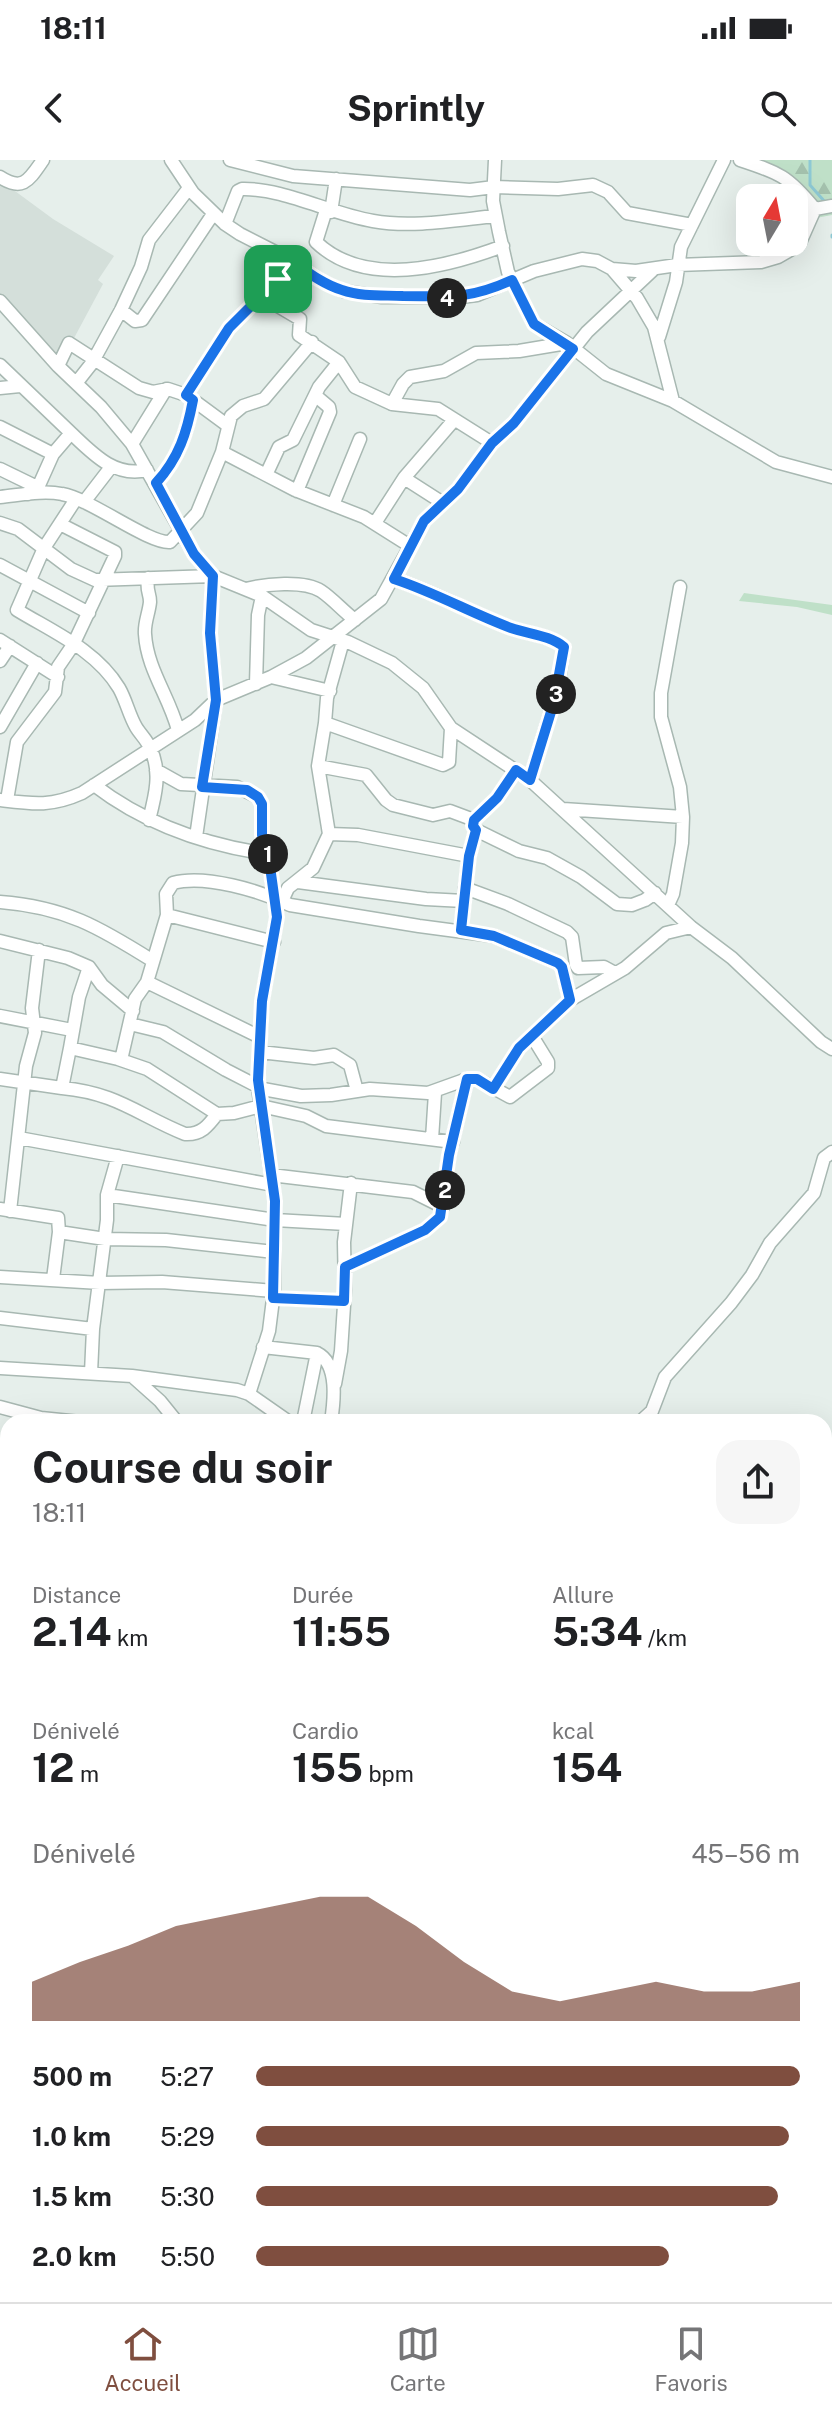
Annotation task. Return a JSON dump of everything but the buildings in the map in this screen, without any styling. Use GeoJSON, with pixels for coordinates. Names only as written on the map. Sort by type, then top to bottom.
{"type":"FeatureCollection","features":[{"type":"Feature","properties":{"kind":"street"},"geometry":{"type":"LineString","coordinates":[[0,177],[14,187],[18,186],[43,160]]}},
{"type":"Feature","properties":{"kind":"street"},"geometry":{"type":"LineString","coordinates":[[171,160],[189,188],[225,224],[343,291],[382,297],[461,297],[477,295],[534,271],[582,259],[597,261],[612,269],[631,291],[659,337],[673,401]]}},
{"type":"Feature","properties":{"kind":"street"},"geometry":{"type":"LineString","coordinates":[[230,160],[293,176],[470,190],[494,187],[600,187],[627,213],[692,225]]}},
{"type":"Feature","properties":{"kind":"street"},"geometry":{"type":"LineString","coordinates":[[495,160],[495,216],[512,280],[534,324],[570,346],[606,374],[673,401],[776,462],[832,477]]}},
{"type":"Feature","properties":{"kind":"street"},"geometry":{"type":"LineString","coordinates":[[659,337],[676,282],[681,247],[724,160]]}},
{"type":"Feature","properties":{"kind":"street"},"geometry":{"type":"LineString","coordinates":[[740,160],[779,173],[791,181],[815,209]]}},
{"type":"Feature","properties":{"kind":"street"},"geometry":{"type":"LineString","coordinates":[[336,179],[329,211],[316,242],[362,267],[388,270],[438,265],[503,246]]}},
{"type":"Feature","properties":{"kind":"street"},"geometry":{"type":"LineString","coordinates":[[77,382],[95,359],[121,310],[141,267],[149,240],[189,188]]}},
{"type":"Feature","properties":{"kind":"street"},"geometry":{"type":"LineString","coordinates":[[225,224],[238,191],[242,189],[273,193],[374,222],[420,223],[495,216]]}},
{"type":"Feature","properties":{"kind":"street"},"geometry":{"type":"LineString","coordinates":[[815,209],[832,206]]}},
{"type":"Feature","properties":{"kind":"street"},"geometry":{"type":"LineString","coordinates":[[612,269],[761,262],[778,257],[799,245],[815,209]]}},
{"type":"Feature","properties":{"kind":"street"},"geometry":{"type":"LineString","coordinates":[[121,310],[135,321],[142,320],[213,214]]}},
{"type":"Feature","properties":{"kind":"street"},"geometry":{"type":"LineString","coordinates":[[156,483],[186,437],[190,397],[229,328],[278,279],[289,259]]}},
{"type":"Feature","properties":{"kind":"street"},"geometry":{"type":"LineString","coordinates":[[60,524],[115,552],[89,613],[58,667],[55,692],[17,742],[3,800],[47,805],[61,802],[94,785],[195,720],[216,700],[271,677],[338,639],[381,599],[424,521],[458,489],[492,443],[514,423],[570,346],[654,269]]}},
{"type":"Feature","properties":{"kind":"street"},"geometry":{"type":"LineString","coordinates":[[261,296],[300,319],[298,334],[339,362],[355,387],[392,404],[438,409],[492,443]]}},
{"type":"Feature","properties":{"kind":"street"},"geometry":{"type":"LineString","coordinates":[[0,301],[132,444],[194,554],[213,576],[210,633],[216,700],[196,837]]}},
{"type":"Feature","properties":{"kind":"street"},"geometry":{"type":"LineString","coordinates":[[0,497],[32,490],[61,493],[164,543],[170,542],[197,513],[222,452],[227,425],[237,409],[264,399],[312,342]]}},
{"type":"Feature","properties":{"kind":"street"},"geometry":{"type":"LineString","coordinates":[[58,366],[69,343],[139,388],[153,392],[166,389],[190,397],[227,425]]}},
{"type":"Feature","properties":{"kind":"street"},"geometry":{"type":"LineString","coordinates":[[392,404],[410,377],[444,371],[465,356],[479,352],[570,346]]}},
{"type":"Feature","properties":{"kind":"street"},"geometry":{"type":"LineString","coordinates":[[266,475],[279,447],[293,440],[319,387],[339,362]]}},
{"type":"Feature","properties":{"kind":"street"},"geometry":{"type":"LineString","coordinates":[[0,365],[111,467],[129,473],[147,470]]}},
{"type":"Feature","properties":{"kind":"street"},"geometry":{"type":"LineString","coordinates":[[0,388],[20,386]]}},
{"type":"Feature","properties":{"kind":"street"},"geometry":{"type":"LineString","coordinates":[[132,444],[166,389]]}},
{"type":"Feature","properties":{"kind":"street"},"geometry":{"type":"LineString","coordinates":[[297,491],[330,412],[329,407],[316,396]]}},
{"type":"Feature","properties":{"kind":"street"},"geometry":{"type":"LineString","coordinates":[[375,523],[404,478],[454,420]]}},
{"type":"Feature","properties":{"kind":"street"},"geometry":{"type":"LineString","coordinates":[[0,427],[53,454]]}},
{"type":"Feature","properties":{"kind":"street"},"geometry":{"type":"LineString","coordinates":[[32,490],[53,454],[71,433]]}},
{"type":"Feature","properties":{"kind":"street"},"geometry":{"type":"LineString","coordinates":[[333,505],[360,439]]}},
{"type":"Feature","properties":{"kind":"street"},"geometry":{"type":"LineString","coordinates":[[222,452],[297,491],[375,523],[410,546]]}},
{"type":"Feature","properties":{"kind":"street"},"geometry":{"type":"LineString","coordinates":[[111,467],[60,524],[44,548],[17,610],[91,655],[117,685],[150,748],[156,770],[156,788],[149,820]]}},
{"type":"Feature","properties":{"kind":"street"},"geometry":{"type":"LineString","coordinates":[[0,469],[32,490]]}},
{"type":"Feature","properties":{"kind":"street"},"geometry":{"type":"LineString","coordinates":[[404,478],[443,503]]}},
{"type":"Feature","properties":{"kind":"street"},"geometry":{"type":"LineString","coordinates":[[0,523],[18,529],[85,577],[95,580],[213,576],[262,596],[311,630],[376,654],[410,675],[451,728],[530,780],[691,927],[732,958],[832,1049]]}},
{"type":"Feature","properties":{"kind":"street"},"geometry":{"type":"LineString","coordinates":[[0,565],[89,613]]}},
{"type":"Feature","properties":{"kind":"street"},"geometry":{"type":"LineString","coordinates":[[148,578],[146,592],[150,601],[144,631],[148,659],[173,712],[178,730]]}},
{"type":"Feature","properties":{"kind":"street"},"geometry":{"type":"LineString","coordinates":[[394,579],[422,588],[497,623],[555,641],[564,647],[554,702],[530,780]]}},
{"type":"Feature","properties":{"kind":"street"},"geometry":{"type":"LineString","coordinates":[[246,589],[275,584],[313,587],[355,620]]}},
{"type":"Feature","properties":{"kind":"street"},"geometry":{"type":"LineString","coordinates":[[668,905],[673,894],[682,843],[683,817],[680,787],[662,723],[661,706],[680,587]]}},
{"type":"Feature","properties":{"kind":"street"},"geometry":{"type":"LineString","coordinates":[[256,684],[258,615],[262,596]]}},
{"type":"Feature","properties":{"kind":"street"},"geometry":{"type":"LineString","coordinates":[[278,899],[313,868],[329,834],[318,766],[338,639]]}},
{"type":"Feature","properties":{"kind":"street"},"geometry":{"type":"LineString","coordinates":[[0,661],[5,643],[58,677]]}},
{"type":"Feature","properties":{"kind":"street"},"geometry":{"type":"LineString","coordinates":[[0,727],[37,663]]}},
{"type":"Feature","properties":{"kind":"street"},"geometry":{"type":"LineString","coordinates":[[271,677],[330,691]]}},
{"type":"Feature","properties":{"kind":"street"},"geometry":{"type":"LineString","coordinates":[[325,723],[443,765],[449,762],[451,728]]}},
{"type":"Feature","properties":{"kind":"street"},"geometry":{"type":"LineString","coordinates":[[318,766],[366,775],[393,805],[433,815],[450,811],[519,851],[547,858],[581,877],[617,904],[632,905],[655,893]]}},
{"type":"Feature","properties":{"kind":"street"},"geometry":{"type":"LineString","coordinates":[[156,770],[181,784],[237,787],[258,797],[262,804],[262,835],[278,899],[274,942],[262,1001],[258,1088],[275,1220],[273,1295],[271,1320],[249,1394]]}},
{"type":"Feature","properties":{"kind":"street"},"geometry":{"type":"LineString","coordinates":[[461,930],[475,825],[516,770]]}},
{"type":"Feature","properties":{"kind":"street"},"geometry":{"type":"LineString","coordinates":[[94,785],[149,820],[196,837],[268,854]]}},
{"type":"Feature","properties":{"kind":"street"},"geometry":{"type":"LineString","coordinates":[[563,809],[683,817]]}},
{"type":"Feature","properties":{"kind":"street"},"geometry":{"type":"LineString","coordinates":[[329,834],[358,835],[469,856]]}},
{"type":"Feature","properties":{"kind":"street"},"geometry":{"type":"LineString","coordinates":[[121,1060],[135,999],[147,982],[167,915],[166,894],[173,883],[184,880],[214,883],[278,899],[290,905],[494,936],[558,963],[562,967],[570,1000]]}},
{"type":"Feature","properties":{"kind":"street"},"geometry":{"type":"LineString","coordinates":[[298,882],[410,898],[464,895],[508,904],[567,932],[572,937],[578,968],[604,967],[615,973]]}},
{"type":"Feature","properties":{"kind":"street"},"geometry":{"type":"LineString","coordinates":[[0,902],[30,905],[82,920],[115,936],[153,961]]}},
{"type":"Feature","properties":{"kind":"street"},"geometry":{"type":"LineString","coordinates":[[167,915],[274,942]]}},
{"type":"Feature","properties":{"kind":"street"},"geometry":{"type":"LineString","coordinates":[[493,1089],[519,1048],[570,1000],[615,973],[666,933],[691,927]]}},
{"type":"Feature","properties":{"kind":"street"},"geometry":{"type":"LineString","coordinates":[[0,941],[89,967],[132,1018],[163,1032],[258,1088],[301,1096],[382,1089],[435,1093],[467,1079],[477,1079],[510,1097],[548,1068],[548,1062],[532,1036]]}},
{"type":"Feature","properties":{"kind":"street"},"geometry":{"type":"LineString","coordinates":[[39,950],[32,1008],[36,1023],[5,1210],[55,1216],[59,1220],[53,1279]]}},
{"type":"Feature","properties":{"kind":"street"},"geometry":{"type":"LineString","coordinates":[[62,1088],[79,997],[89,967]]}},
{"type":"Feature","properties":{"kind":"street"},"geometry":{"type":"LineString","coordinates":[[147,982],[260,1037]]}},
{"type":"Feature","properties":{"kind":"street"},"geometry":{"type":"LineString","coordinates":[[0,1016],[72,1030]]}},
{"type":"Feature","properties":{"kind":"street"},"geometry":{"type":"LineString","coordinates":[[70,1048],[147,1069],[217,1114],[261,1106],[306,1116],[326,1126],[453,1142]]}},
{"type":"Feature","properties":{"kind":"street"},"geometry":{"type":"LineString","coordinates":[[260,1052],[314,1058],[334,1055],[350,1065],[357,1091]]}},
{"type":"Feature","properties":{"kind":"street"},"geometry":{"type":"LineString","coordinates":[[0,1079],[103,1095],[185,1134],[194,1135],[207,1128],[217,1114]]}},
{"type":"Feature","properties":{"kind":"street"},"geometry":{"type":"LineString","coordinates":[[345,1267],[425,1230],[440,1217],[467,1079]]}},
{"type":"Feature","properties":{"kind":"street"},"geometry":{"type":"LineString","coordinates":[[432,1139],[435,1093]]}},
{"type":"Feature","properties":{"kind":"street"},"geometry":{"type":"LineString","coordinates":[[19,1138],[272,1180],[351,1183],[413,1192],[443,1207]]}},
{"type":"Feature","properties":{"kind":"street"},"geometry":{"type":"LineString","coordinates":[[649,1414],[665,1377],[731,1303],[770,1243],[814,1193],[824,1158],[832,1152]]}},
{"type":"Feature","properties":{"kind":"street"},"geometry":{"type":"LineString","coordinates":[[91,1373],[107,1195],[118,1156]]}},
{"type":"Feature","properties":{"kind":"street"},"geometry":{"type":"LineString","coordinates":[[332,1414],[341,1351],[346,1224],[351,1183]]}},
{"type":"Feature","properties":{"kind":"street"},"geometry":{"type":"LineString","coordinates":[[107,1195],[275,1220],[346,1224]]}},
{"type":"Feature","properties":{"kind":"street"},"geometry":{"type":"LineString","coordinates":[[59,1232],[105,1239],[166,1240],[274,1252]]}},
{"type":"Feature","properties":{"kind":"street"},"geometry":{"type":"LineString","coordinates":[[0,1277],[100,1283],[162,1282],[344,1301]]}},
{"type":"Feature","properties":{"kind":"street"},"geometry":{"type":"LineString","coordinates":[[0,1318],[48,1321],[93,1329]]}},
{"type":"Feature","properties":{"kind":"street"},"geometry":{"type":"LineString","coordinates":[[263,1347],[317,1353],[325,1359],[335,1384]]}},
{"type":"Feature","properties":{"kind":"street"},"geometry":{"type":"LineString","coordinates":[[305,1414],[317,1353]]}},
{"type":"Feature","properties":{"kind":"street"},"geometry":{"type":"LineString","coordinates":[[0,1368],[132,1376],[212,1385],[249,1394],[278,1414]]}},
{"type":"Feature","properties":{"kind":"street"},"geometry":{"type":"LineString","coordinates":[[132,1376],[171,1414]]}},
{"type":"Feature","properties":{"kind":"street"},"geometry":{"type":"LineString","coordinates":[[0,1407],[26,1414]]}},
{"type":"Feature","properties":{"kind":"shaded area"},"geometry":{"type":"Polygon","coordinates":[[[0,180],[53,219],[114,256],[98,280],[103,284],[58,368],[0,303],[0,180]]]}},
{"type":"Feature","properties":{"kind":"green space"},"geometry":{"type":"Polygon","coordinates":[[[762,160],[832,160],[832,215],[808,219],[808,184],[779,184],[762,160]]]}},
{"type":"Feature","properties":{"kind":"green space"},"geometry":{"type":"Polygon","coordinates":[[[744,593],[832,605],[832,615],[797,607],[739,601],[744,593]]]}},
{"type":"Feature","properties":{"kind":"waterway"},"geometry":{"type":"LineString","coordinates":[[810,160],[810,185],[825,202]]}},
{"type":"Feature","properties":{"kind":"route"},"geometry":{"type":"LineString","coordinates":[[289,259],[323,282],[343,291],[382,297],[477,295],[512,280],[534,324],[573,349],[514,423],[492,443],[458,489],[424,521],[394,579],[422,588],[497,623],[555,641],[564,647],[554,702],[530,780],[516,770],[497,798],[474,820],[476,830],[469,856],[461,930],[494,936],[558,963],[562,967],[570,1000],[519,1048],[493,1089],[477,1079],[467,1079],[449,1155],[440,1217],[425,1230],[345,1267],[344,1301],[273,1298],[275,1201],[258,1080],[262,1001],[277,917],[268,852],[262,835],[262,804],[258,797],[237,787],[202,787],[216,700],[210,633],[213,576],[194,554],[156,483],[186,437],[193,400],[186,395],[229,328],[278,279],[289,259]]}}]}
